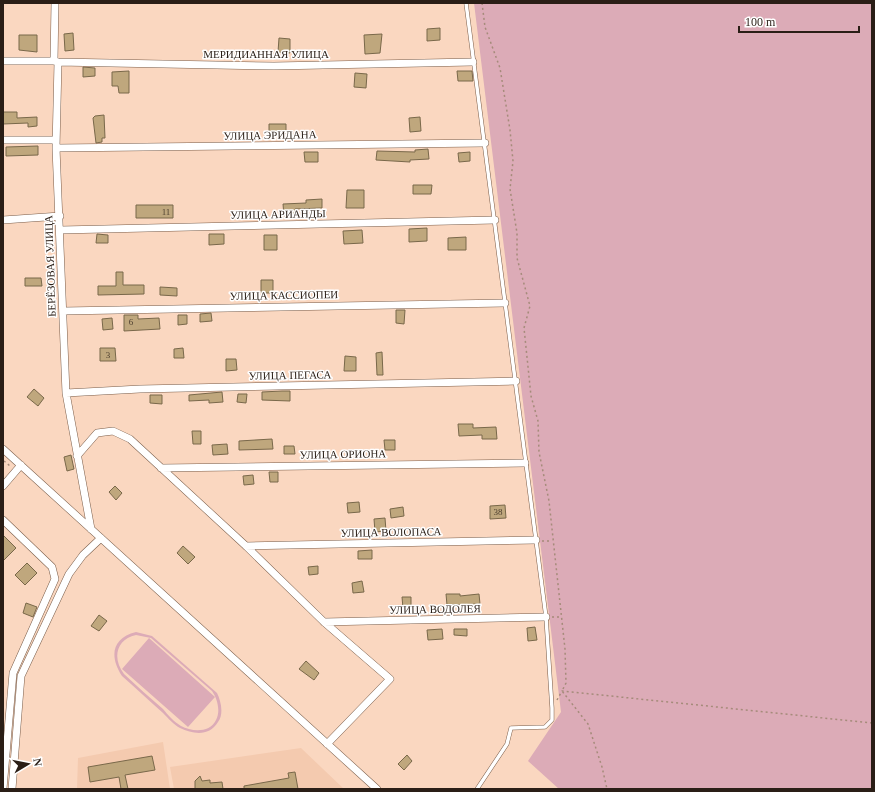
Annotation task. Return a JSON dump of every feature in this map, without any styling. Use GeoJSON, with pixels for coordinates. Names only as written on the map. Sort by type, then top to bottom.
{"type":"FeatureCollection","features":[{"type":"Feature","properties":{"kind":"street","name":"БЕРЁЗОВАЯ УЛИЦА"},"geometry":{"type":"LineString","coordinates":[[55,3],[56,148],[61,230],[66,393],[76,456],[91,529]]}},
{"type":"Feature","properties":{"kind":"street","name":"МЕРИДИАННАЯ УЛИЦА"},"geometry":{"type":"LineString","coordinates":[[3,61],[274,66],[473,62]]}},
{"type":"Feature","properties":{"kind":"street"},"geometry":{"type":"LineString","coordinates":[[3,140],[56,140]]}},
{"type":"Feature","properties":{"kind":"street","name":"УЛИЦА ЭРИДАНА"},"geometry":{"type":"LineString","coordinates":[[56,148],[484,143]]}},
{"type":"Feature","properties":{"kind":"street"},"geometry":{"type":"LineString","coordinates":[[3,220],[60,216]]}},
{"type":"Feature","properties":{"kind":"street","name":"УЛИЦА АРИАНДЫ"},"geometry":{"type":"LineString","coordinates":[[61,230],[495,220]]}},
{"type":"Feature","properties":{"kind":"street","name":"УЛИЦА КАССИОПЕИ"},"geometry":{"type":"LineString","coordinates":[[63,311],[505,303]]}},
{"type":"Feature","properties":{"kind":"street","name":"УЛИЦА ПЕГАСА"},"geometry":{"type":"LineString","coordinates":[[66,393],[140,389],[516,381]]}},
{"type":"Feature","properties":{"kind":"street"},"geometry":{"type":"LineString","coordinates":[[76,456],[97,433],[113,431],[130,439],[246,546],[324,622],[390,678],[327,744]]}},
{"type":"Feature","properties":{"kind":"street"},"geometry":{"type":"LineString","coordinates":[[3,449],[377,789]]}},
{"type":"Feature","properties":{"kind":"street","name":"УЛИЦА ОРИОНА"},"geometry":{"type":"LineString","coordinates":[[161,468],[526,463]]}},
{"type":"Feature","properties":{"kind":"street"},"geometry":{"type":"LineString","coordinates":[[3,486],[21,465]]}},
{"type":"Feature","properties":{"kind":"street"},"geometry":{"type":"LineString","coordinates":[[3,520],[52,567],[55,579],[13,673],[3,789]]}},
{"type":"Feature","properties":{"kind":"street"},"geometry":{"type":"LineString","coordinates":[[12,789],[21,676],[69,574],[83,555],[101,538]]}},
{"type":"Feature","properties":{"kind":"street","name":"УЛИЦА ВОЛОПАСА"},"geometry":{"type":"LineString","coordinates":[[246,546],[536,540]]}},
{"type":"Feature","properties":{"kind":"street","name":"УЛИЦА ВОДОЛЕЯ"},"geometry":{"type":"LineString","coordinates":[[324,622],[546,617]]}},
{"type":"Feature","properties":{"kind":"lane"},"geometry":{"type":"LineString","coordinates":[[466,3],[546,617],[552,720],[545,727],[511,728],[507,744],[477,789]]}},
{"type":"Feature","properties":{"kind":"path"},"geometry":{"type":"LineString","coordinates":[[482,3],[485,27],[500,68],[510,130],[513,160],[510,189],[517,233],[517,258],[530,306],[524,328],[532,396],[538,421],[539,452],[549,501],[552,541],[565,649],[566,683],[562,691]]}},
{"type":"Feature","properties":{"kind":"path"},"geometry":{"type":"LineString","coordinates":[[3,460],[15,472]]}},
{"type":"Feature","properties":{"kind":"path"},"geometry":{"type":"LineString","coordinates":[[536,540],[552,541]]}},
{"type":"Feature","properties":{"kind":"path"},"geometry":{"type":"LineString","coordinates":[[562,691],[872,723]]}},
{"type":"Feature","properties":{"kind":"path"},"geometry":{"type":"LineString","coordinates":[[562,691],[588,724],[602,767],[607,789]]}},
{"type":"Feature","properties":{"kind":"shaded area"},"geometry":{"type":"Polygon","coordinates":[[[474,3],[872,3],[872,789],[559,789],[528,761],[561,712],[474,3]]]}},
{"type":"Feature","properties":{"kind":"shaded area"},"geometry":{"type":"Polygon","coordinates":[[[136,632],[152,636],[217,693],[221,704],[221,715],[214,727],[200,733],[190,732],[180,728],[122,676],[115,662],[114,655],[118,643],[128,635],[136,632]],[[136,635],[129,637],[124,641],[120,645],[117,656],[120,668],[124,674],[181,726],[195,730],[210,727],[216,720],[218,713],[217,701],[212,691],[151,638],[136,635]]]}},
{"type":"Feature","properties":{"kind":"shaded area"},"geometry":{"type":"Polygon","coordinates":[[[149,638],[215,697],[188,727],[122,669],[149,638]]]}},
{"type":"Feature","properties":{"kind":"shaded area"},"geometry":{"type":"Polygon","coordinates":[[[163,742],[170,789],[77,789],[78,758],[163,742]]]}},
{"type":"Feature","properties":{"kind":"shaded area"},"geometry":{"type":"Polygon","coordinates":[[[301,748],[344,789],[174,789],[170,767],[301,748]]]}},
{"type":"Feature","properties":{"kind":"building"},"geometry":{"type":"Polygon","coordinates":[[[440,28],[440,40],[427,41],[427,29],[440,28]]]}},
{"type":"Feature","properties":{"kind":"building"},"geometry":{"type":"Polygon","coordinates":[[[73,33],[74,50],[65,51],[64,34],[73,33]]]}},
{"type":"Feature","properties":{"kind":"building"},"geometry":{"type":"Polygon","coordinates":[[[382,34],[380,53],[365,54],[364,35],[382,34]]]}},
{"type":"Feature","properties":{"kind":"building"},"geometry":{"type":"Polygon","coordinates":[[[19,35],[37,35],[37,52],[19,50],[19,35]]]}},
{"type":"Feature","properties":{"kind":"building"},"geometry":{"type":"Polygon","coordinates":[[[279,38],[290,39],[290,53],[278,52],[279,38]]]}},
{"type":"Feature","properties":{"kind":"building"},"geometry":{"type":"Polygon","coordinates":[[[83,67],[95,68],[95,76],[83,77],[83,67]]]}},
{"type":"Feature","properties":{"kind":"building"},"geometry":{"type":"Polygon","coordinates":[[[129,71],[129,93],[119,93],[118,86],[112,86],[112,72],[129,71]]]}},
{"type":"Feature","properties":{"kind":"building"},"geometry":{"type":"Polygon","coordinates":[[[457,71],[472,71],[473,81],[458,81],[457,71]]]}},
{"type":"Feature","properties":{"kind":"building"},"geometry":{"type":"Polygon","coordinates":[[[355,73],[367,74],[366,88],[354,87],[355,73]]]}},
{"type":"Feature","properties":{"kind":"building"},"geometry":{"type":"Polygon","coordinates":[[[3,112],[17,112],[17,118],[37,117],[37,126],[28,127],[28,123],[3,124],[3,112]]]}},
{"type":"Feature","properties":{"kind":"building"},"geometry":{"type":"Polygon","coordinates":[[[104,115],[105,138],[102,138],[102,142],[96,143],[93,118],[95,116],[104,115]]]}},
{"type":"Feature","properties":{"kind":"building"},"geometry":{"type":"Polygon","coordinates":[[[420,117],[421,131],[410,132],[409,118],[420,117]]]}},
{"type":"Feature","properties":{"kind":"building"},"geometry":{"type":"Polygon","coordinates":[[[269,124],[286,124],[286,133],[269,133],[269,124]]]}},
{"type":"Feature","properties":{"kind":"building"},"geometry":{"type":"Polygon","coordinates":[[[38,146],[38,155],[6,156],[6,147],[38,146]]]}},
{"type":"Feature","properties":{"kind":"building"},"geometry":{"type":"Polygon","coordinates":[[[428,149],[429,159],[410,160],[410,162],[376,160],[377,151],[415,152],[415,150],[428,149]]]}},
{"type":"Feature","properties":{"kind":"building"},"geometry":{"type":"Polygon","coordinates":[[[304,152],[318,152],[318,162],[305,162],[304,152]]]}},
{"type":"Feature","properties":{"kind":"building"},"geometry":{"type":"Polygon","coordinates":[[[470,152],[470,161],[459,162],[458,153],[470,152]]]}},
{"type":"Feature","properties":{"kind":"building"},"geometry":{"type":"Polygon","coordinates":[[[413,185],[432,185],[431,194],[413,194],[413,185]]]}},
{"type":"Feature","properties":{"kind":"building"},"geometry":{"type":"Polygon","coordinates":[[[347,190],[364,190],[364,208],[346,208],[347,190]]]}},
{"type":"Feature","properties":{"kind":"building"},"geometry":{"type":"Polygon","coordinates":[[[322,199],[322,208],[295,209],[295,215],[284,216],[283,204],[306,203],[306,200],[322,199]]]}},
{"type":"Feature","properties":{"kind":"building"},"geometry":{"type":"Polygon","coordinates":[[[136,205],[173,205],[173,218],[136,218],[136,205]]]}},
{"type":"Feature","properties":{"kind":"building"},"geometry":{"type":"Polygon","coordinates":[[[427,228],[427,241],[409,242],[409,229],[427,228]]]}},
{"type":"Feature","properties":{"kind":"building"},"geometry":{"type":"Polygon","coordinates":[[[362,230],[363,243],[344,244],[343,231],[362,230]]]}},
{"type":"Feature","properties":{"kind":"building"},"geometry":{"type":"Polygon","coordinates":[[[97,234],[108,235],[108,243],[96,243],[97,234]]]}},
{"type":"Feature","properties":{"kind":"building"},"geometry":{"type":"Polygon","coordinates":[[[209,234],[224,234],[224,244],[209,245],[209,234]]]}},
{"type":"Feature","properties":{"kind":"building"},"geometry":{"type":"Polygon","coordinates":[[[264,235],[277,235],[277,250],[264,250],[264,235]]]}},
{"type":"Feature","properties":{"kind":"building"},"geometry":{"type":"Polygon","coordinates":[[[466,237],[466,250],[448,250],[448,238],[466,237]]]}},
{"type":"Feature","properties":{"kind":"building"},"geometry":{"type":"Polygon","coordinates":[[[116,272],[123,272],[123,285],[144,285],[144,294],[98,295],[98,286],[116,286],[116,272]]]}},
{"type":"Feature","properties":{"kind":"building"},"geometry":{"type":"Polygon","coordinates":[[[25,278],[41,278],[42,286],[25,286],[25,278]]]}},
{"type":"Feature","properties":{"kind":"building"},"geometry":{"type":"Polygon","coordinates":[[[261,280],[273,280],[273,293],[261,293],[261,280]]]}},
{"type":"Feature","properties":{"kind":"building"},"geometry":{"type":"Polygon","coordinates":[[[160,287],[177,288],[177,296],[160,295],[160,287]]]}},
{"type":"Feature","properties":{"kind":"building"},"geometry":{"type":"Polygon","coordinates":[[[396,310],[405,310],[404,324],[396,323],[396,310]]]}},
{"type":"Feature","properties":{"kind":"building"},"geometry":{"type":"Polygon","coordinates":[[[211,313],[212,321],[200,322],[200,314],[211,313]]]}},
{"type":"Feature","properties":{"kind":"building"},"geometry":{"type":"Polygon","coordinates":[[[124,315],[138,315],[138,319],[159,318],[160,329],[124,331],[124,315]]]}},
{"type":"Feature","properties":{"kind":"building"},"geometry":{"type":"Polygon","coordinates":[[[178,315],[187,315],[187,324],[178,325],[178,315]]]}},
{"type":"Feature","properties":{"kind":"building"},"geometry":{"type":"Polygon","coordinates":[[[112,318],[113,329],[103,330],[102,319],[112,318]]]}},
{"type":"Feature","properties":{"kind":"building"},"geometry":{"type":"Polygon","coordinates":[[[100,348],[115,348],[116,361],[100,361],[100,348]]]}},
{"type":"Feature","properties":{"kind":"building"},"geometry":{"type":"Polygon","coordinates":[[[183,348],[184,358],[174,358],[174,349],[183,348]]]}},
{"type":"Feature","properties":{"kind":"building"},"geometry":{"type":"Polygon","coordinates":[[[382,352],[383,375],[377,375],[376,353],[382,352]]]}},
{"type":"Feature","properties":{"kind":"building"},"geometry":{"type":"Polygon","coordinates":[[[345,356],[356,357],[356,371],[344,371],[345,356]]]}},
{"type":"Feature","properties":{"kind":"building"},"geometry":{"type":"Polygon","coordinates":[[[226,359],[236,359],[237,370],[226,371],[226,359]]]}},
{"type":"Feature","properties":{"kind":"building"},"geometry":{"type":"Polygon","coordinates":[[[34,389],[44,398],[38,406],[27,397],[34,389]]]}},
{"type":"Feature","properties":{"kind":"building"},"geometry":{"type":"Polygon","coordinates":[[[290,391],[290,401],[262,400],[262,392],[290,391]]]}},
{"type":"Feature","properties":{"kind":"building"},"geometry":{"type":"Polygon","coordinates":[[[222,392],[223,402],[209,403],[209,400],[189,401],[189,395],[222,392]]]}},
{"type":"Feature","properties":{"kind":"building"},"geometry":{"type":"Polygon","coordinates":[[[238,394],[247,394],[246,403],[237,402],[238,394]]]}},
{"type":"Feature","properties":{"kind":"building"},"geometry":{"type":"Polygon","coordinates":[[[150,395],[162,395],[162,404],[150,403],[150,395]]]}},
{"type":"Feature","properties":{"kind":"building"},"geometry":{"type":"Polygon","coordinates":[[[458,424],[473,424],[473,428],[496,427],[497,439],[482,439],[482,435],[459,436],[458,424]]]}},
{"type":"Feature","properties":{"kind":"building"},"geometry":{"type":"Polygon","coordinates":[[[192,431],[201,431],[201,444],[193,444],[192,431]]]}},
{"type":"Feature","properties":{"kind":"building"},"geometry":{"type":"Polygon","coordinates":[[[272,439],[273,449],[239,450],[239,441],[272,439]]]}},
{"type":"Feature","properties":{"kind":"building"},"geometry":{"type":"Polygon","coordinates":[[[384,440],[395,440],[395,450],[385,450],[384,440]]]}},
{"type":"Feature","properties":{"kind":"building"},"geometry":{"type":"Polygon","coordinates":[[[227,444],[228,454],[213,455],[212,445],[227,444]]]}},
{"type":"Feature","properties":{"kind":"building"},"geometry":{"type":"Polygon","coordinates":[[[284,446],[294,446],[295,454],[284,454],[284,446]]]}},
{"type":"Feature","properties":{"kind":"building"},"geometry":{"type":"Polygon","coordinates":[[[71,455],[74,469],[67,471],[64,457],[71,455]]]}},
{"type":"Feature","properties":{"kind":"building"},"geometry":{"type":"Polygon","coordinates":[[[269,472],[278,472],[278,482],[270,482],[269,472]]]}},
{"type":"Feature","properties":{"kind":"building"},"geometry":{"type":"Polygon","coordinates":[[[253,475],[254,484],[244,485],[243,476],[253,475]]]}},
{"type":"Feature","properties":{"kind":"building"},"geometry":{"type":"Polygon","coordinates":[[[115,486],[122,493],[116,500],[109,492],[115,486]]]}},
{"type":"Feature","properties":{"kind":"building"},"geometry":{"type":"Polygon","coordinates":[[[359,502],[360,512],[348,513],[347,503],[359,502]]]}},
{"type":"Feature","properties":{"kind":"building"},"geometry":{"type":"Polygon","coordinates":[[[505,505],[506,518],[490,519],[490,506],[505,505]]]}},
{"type":"Feature","properties":{"kind":"building"},"geometry":{"type":"Polygon","coordinates":[[[403,507],[404,516],[391,518],[390,509],[403,507]]]}},
{"type":"Feature","properties":{"kind":"building"},"geometry":{"type":"Polygon","coordinates":[[[385,518],[386,531],[375,532],[374,519],[385,518]]]}},
{"type":"Feature","properties":{"kind":"building"},"geometry":{"type":"Polygon","coordinates":[[[3,535],[16,548],[3,561],[3,535]]]}},
{"type":"Feature","properties":{"kind":"building"},"geometry":{"type":"Polygon","coordinates":[[[183,546],[195,557],[188,564],[177,553],[183,546]]]}},
{"type":"Feature","properties":{"kind":"building"},"geometry":{"type":"Polygon","coordinates":[[[372,550],[372,559],[358,559],[358,551],[372,550]]]}},
{"type":"Feature","properties":{"kind":"building"},"geometry":{"type":"Polygon","coordinates":[[[27,563],[37,573],[25,585],[15,575],[27,563]]]}},
{"type":"Feature","properties":{"kind":"building"},"geometry":{"type":"Polygon","coordinates":[[[318,566],[318,574],[309,575],[308,567],[318,566]]]}},
{"type":"Feature","properties":{"kind":"building"},"geometry":{"type":"Polygon","coordinates":[[[362,581],[364,592],[353,593],[352,583],[362,581]]]}},
{"type":"Feature","properties":{"kind":"building"},"geometry":{"type":"Polygon","coordinates":[[[446,594],[460,594],[460,596],[479,594],[480,604],[447,605],[446,594]]]}},
{"type":"Feature","properties":{"kind":"building"},"geometry":{"type":"Polygon","coordinates":[[[402,597],[411,597],[411,607],[403,608],[402,597]]]}},
{"type":"Feature","properties":{"kind":"building"},"geometry":{"type":"Polygon","coordinates":[[[26,603],[37,607],[33,617],[23,613],[26,603]]]}},
{"type":"Feature","properties":{"kind":"building"},"geometry":{"type":"Polygon","coordinates":[[[99,615],[107,621],[99,631],[91,626],[99,615]]]}},
{"type":"Feature","properties":{"kind":"building"},"geometry":{"type":"Polygon","coordinates":[[[535,627],[537,640],[528,641],[527,628],[535,627]]]}},
{"type":"Feature","properties":{"kind":"building"},"geometry":{"type":"Polygon","coordinates":[[[442,629],[443,639],[428,640],[427,630],[442,629]]]}},
{"type":"Feature","properties":{"kind":"building"},"geometry":{"type":"Polygon","coordinates":[[[454,629],[467,629],[467,636],[454,635],[454,629]]]}},
{"type":"Feature","properties":{"kind":"building"},"geometry":{"type":"Polygon","coordinates":[[[306,661],[319,673],[314,680],[299,669],[306,661]]]}},
{"type":"Feature","properties":{"kind":"building"},"geometry":{"type":"Polygon","coordinates":[[[407,755],[412,761],[404,770],[398,764],[407,755]]]}},
{"type":"Feature","properties":{"kind":"building"},"geometry":{"type":"Polygon","coordinates":[[[152,756],[155,770],[125,775],[128,789],[121,789],[119,777],[90,782],[88,767],[152,756]]]}},
{"type":"Feature","properties":{"kind":"building"},"geometry":{"type":"Polygon","coordinates":[[[295,772],[298,789],[244,789],[244,786],[289,778],[288,773],[295,772]]]}},
{"type":"Feature","properties":{"kind":"building"},"geometry":{"type":"Polygon","coordinates":[[[200,776],[202,781],[210,780],[210,783],[222,782],[223,789],[195,789],[195,781],[200,776]]]}}]}
